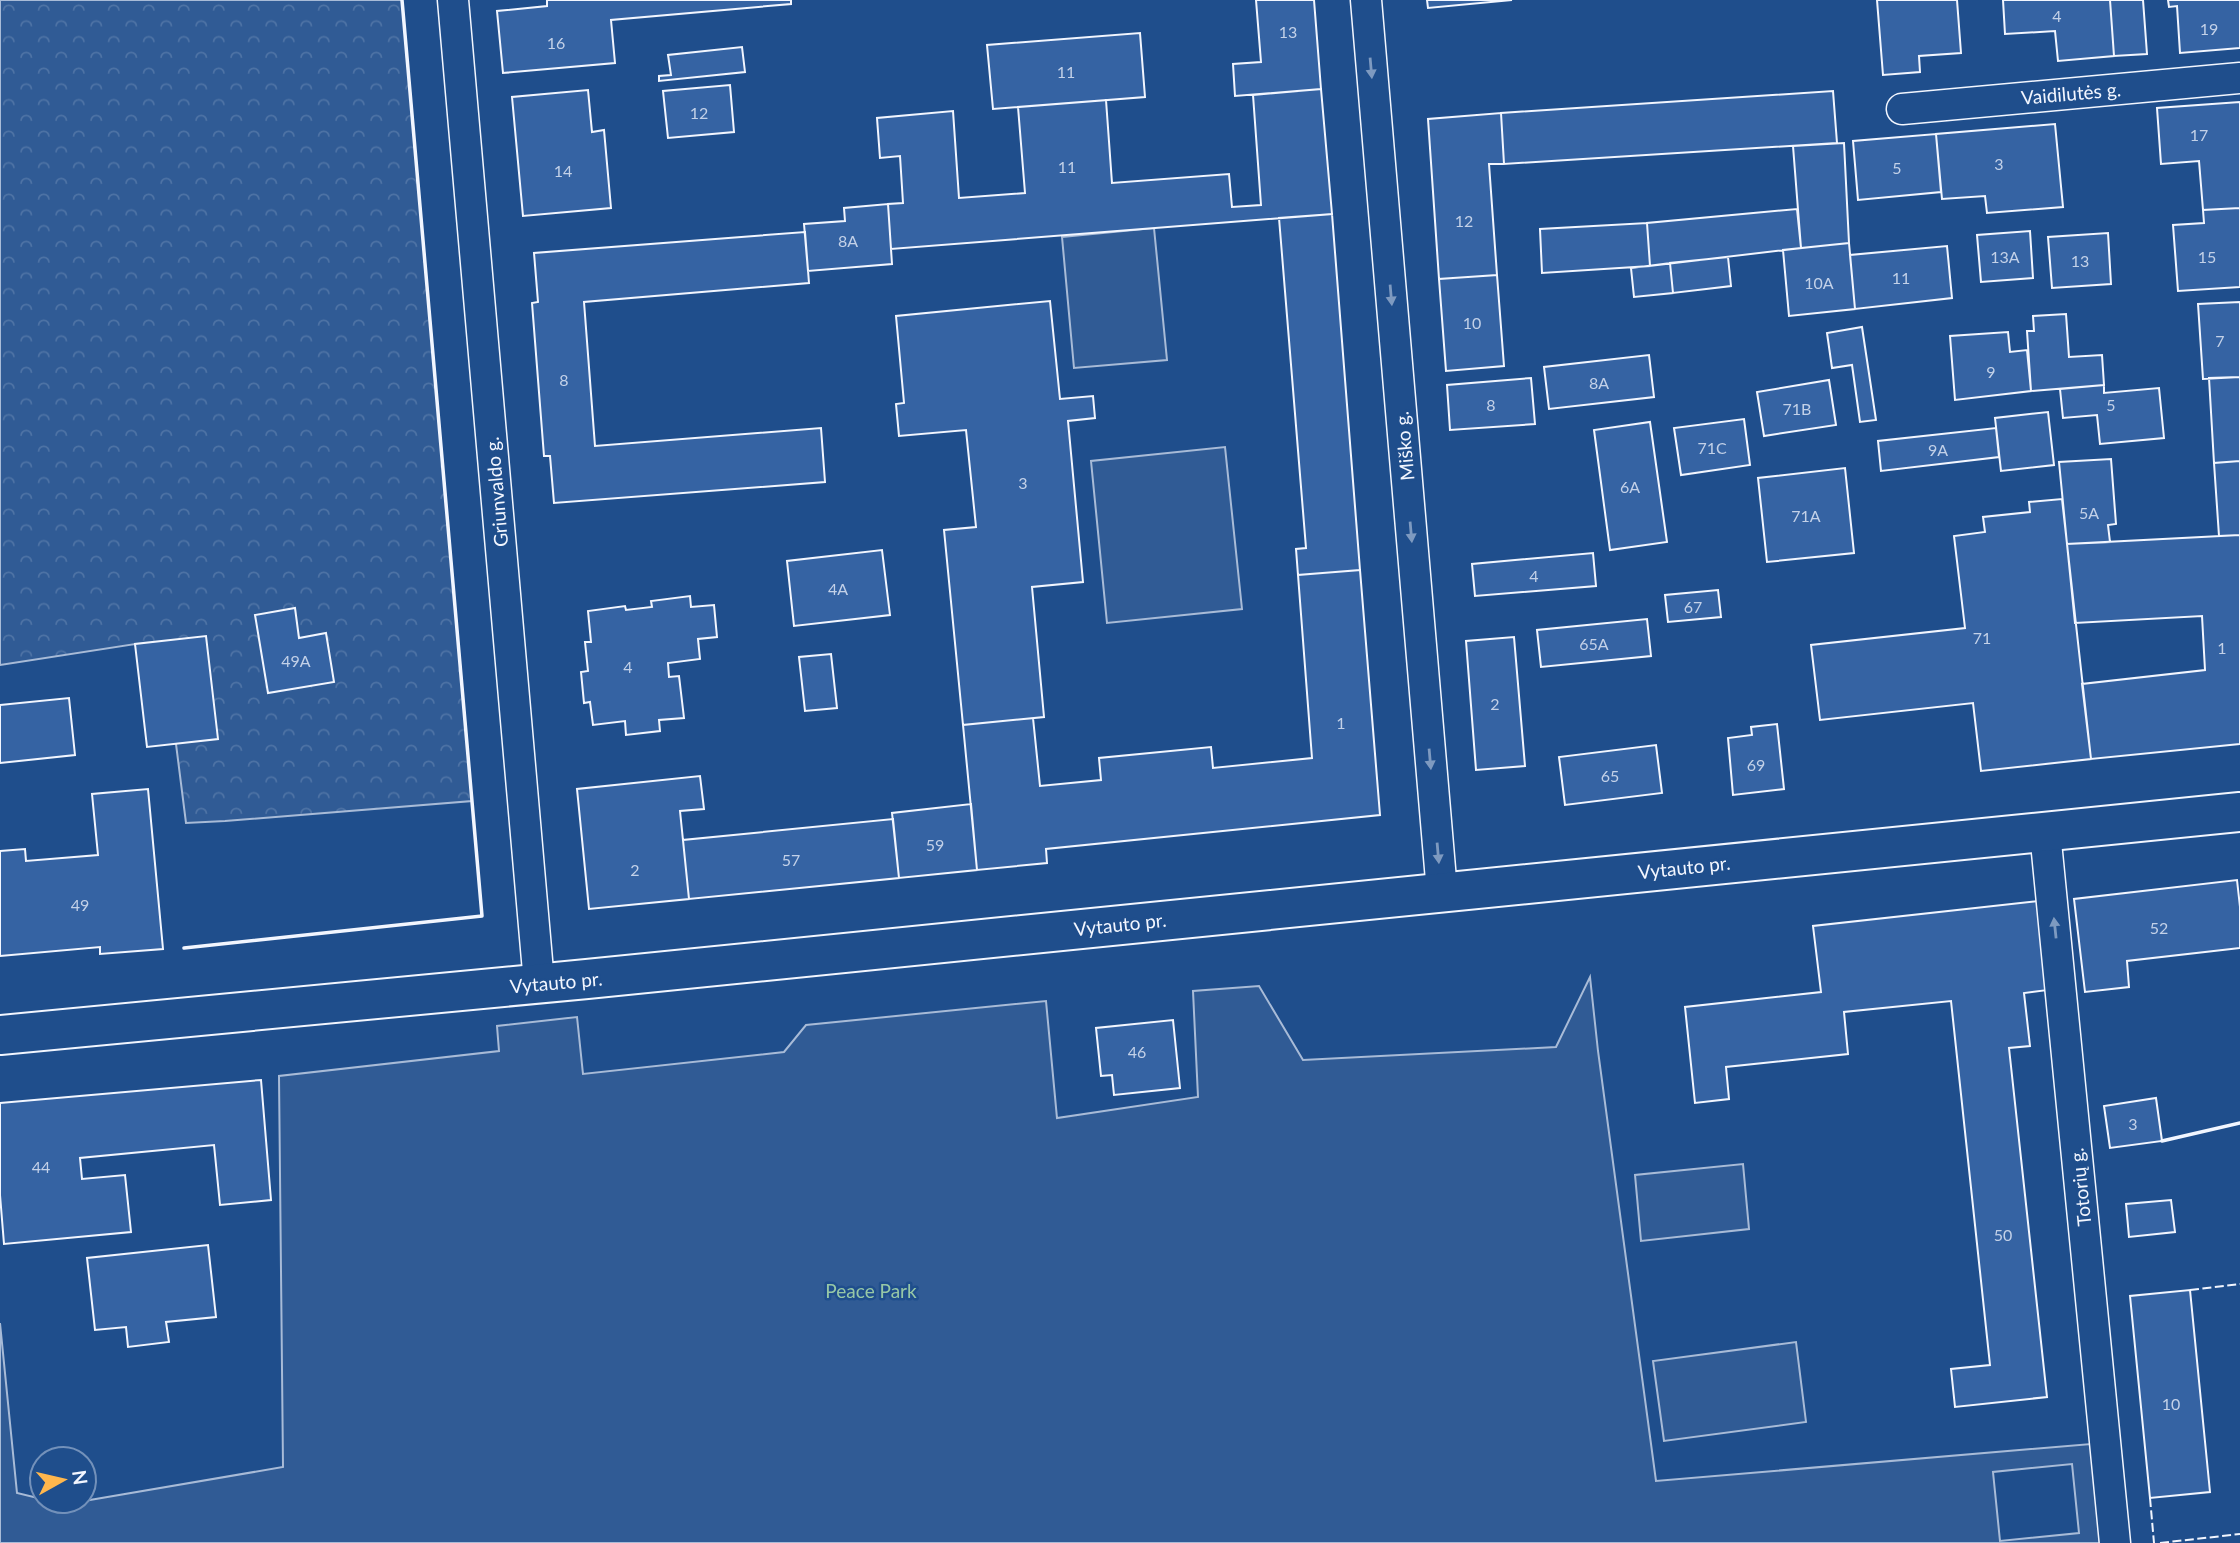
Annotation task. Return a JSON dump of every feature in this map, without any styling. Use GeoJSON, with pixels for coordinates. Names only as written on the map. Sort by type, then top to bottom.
{"type":"FeatureCollection","features":[{"type":"Feature","properties":{"kind":"main road","name":"Vytauto pr."},"geometry":{"type":"LineString","coordinates":[[0,1035],[2240,812]]}},
{"type":"Feature","properties":{"kind":"street","name":"Griunvaldo g."},"geometry":{"type":"LineString","coordinates":[[453,0],[539,983]]}},
{"type":"Feature","properties":{"kind":"street","name":"Miško g."},"geometry":{"type":"LineString","coordinates":[[1366,0],[1441,892]]}},
{"type":"Feature","properties":{"kind":"street","name":"Vaidilutės g."},"geometry":{"type":"LineString","coordinates":[[1902,109],[2240,78]]}},
{"type":"Feature","properties":{"kind":"street","name":"Totorių g."},"geometry":{"type":"LineString","coordinates":[[2045,832],[2115,1543]]}},
{"type":"Feature","properties":{"kind":"green space"},"geometry":{"type":"Polygon","coordinates":[[[0,0],[402,0],[472,801],[186,823],[176,744],[135,644],[0,665],[0,0]]]}},
{"type":"Feature","properties":{"kind":"green space"},"geometry":{"type":"Polygon","coordinates":[[[1154,228],[1167,360],[1074,368],[1062,237],[1154,228]]]}},
{"type":"Feature","properties":{"kind":"green space"},"geometry":{"type":"Polygon","coordinates":[[[1225,447],[1242,609],[1107,623],[1091,461],[1225,447]]]}},
{"type":"Feature","properties":{"kind":"green space","name":"Peace Park"},"geometry":{"type":"Polygon","coordinates":[[[1590,977],[1656,1481],[2091,1444],[2100,1543],[0,1543],[0,1323],[17,1493],[28,1496],[28,1515],[98,1515],[98,1499],[283,1467],[279,1076],[499,1051],[497,1026],[577,1017],[583,1074],[784,1052],[806,1025],[1046,1001],[1057,1118],[1198,1097],[1193,991],[1259,986],[1303,1060],[1556,1047],[1590,977]],[[2072,1464],[1993,1472],[2000,1541],[2079,1533],[2072,1464]]]}},
{"type":"Feature","properties":{"kind":"green space"},"geometry":{"type":"Polygon","coordinates":[[[1743,1164],[1749,1229],[1641,1241],[1635,1175],[1743,1164]]]}},
{"type":"Feature","properties":{"kind":"green space"},"geometry":{"type":"Polygon","coordinates":[[[1796,1342],[1806,1422],[1664,1441],[1653,1361],[1796,1342]]]}},
{"type":"Feature","properties":{"kind":"building"},"geometry":{"type":"Polygon","coordinates":[[[547,0],[791,0],[791,4],[611,20],[615,63],[503,73],[497,11],[547,6],[547,0]]]}},
{"type":"Feature","properties":{"kind":"building"},"geometry":{"type":"Polygon","coordinates":[[[1256,0],[1314,0],[1321,89],[1235,96],[1233,64],[1261,62],[1256,0]]]}},
{"type":"Feature","properties":{"kind":"building"},"geometry":{"type":"Polygon","coordinates":[[[1427,0],[1512,0],[1428,8],[1427,0]]]}},
{"type":"Feature","properties":{"kind":"building"},"geometry":{"type":"Polygon","coordinates":[[[1877,0],[1957,0],[1961,53],[1919,56],[1920,72],[1883,75],[1877,0]]]}},
{"type":"Feature","properties":{"kind":"building"},"geometry":{"type":"Polygon","coordinates":[[[2003,0],[2110,0],[2114,56],[2058,61],[2055,31],[2005,34],[2003,0]]]}},
{"type":"Feature","properties":{"kind":"building"},"geometry":{"type":"Polygon","coordinates":[[[2110,0],[2143,0],[2147,54],[2114,56],[2110,0]]]}},
{"type":"Feature","properties":{"kind":"building"},"geometry":{"type":"Polygon","coordinates":[[[2168,0],[2240,0],[2240,48],[2180,53],[2177,6],[2169,7],[2168,0]]]}},
{"type":"Feature","properties":{"kind":"building"},"geometry":{"type":"Polygon","coordinates":[[[1140,33],[1145,97],[993,109],[987,45],[1140,33]]]}},
{"type":"Feature","properties":{"kind":"building"},"geometry":{"type":"Polygon","coordinates":[[[742,47],[745,72],[659,81],[659,76],[671,75],[668,55],[742,47]]]}},
{"type":"Feature","properties":{"kind":"building"},"geometry":{"type":"Polygon","coordinates":[[[730,85],[734,132],[668,138],[663,91],[730,85]]]}},
{"type":"Feature","properties":{"kind":"building"},"geometry":{"type":"Polygon","coordinates":[[[1321,89],[1332,214],[891,249],[888,204],[903,203],[900,156],[880,158],[877,118],[953,111],[959,198],[1025,193],[1018,107],[1106,100],[1112,183],[1229,174],[1232,207],[1261,205],[1253,95],[1321,89]]]}},
{"type":"Feature","properties":{"kind":"building"},"geometry":{"type":"Polygon","coordinates":[[[588,90],[592,132],[604,130],[611,208],[523,216],[512,97],[588,90]]]}},
{"type":"Feature","properties":{"kind":"building"},"geometry":{"type":"Polygon","coordinates":[[[1833,91],[1837,143],[1504,164],[1501,113],[1833,91]]]}},
{"type":"Feature","properties":{"kind":"building"},"geometry":{"type":"Polygon","coordinates":[[[2240,102],[2240,208],[2203,210],[2199,161],[2161,164],[2157,108],[2240,102]]]}},
{"type":"Feature","properties":{"kind":"building"},"geometry":{"type":"Polygon","coordinates":[[[1501,113],[1504,164],[1489,164],[1497,275],[1439,279],[1428,119],[1501,113]]]}},
{"type":"Feature","properties":{"kind":"building"},"geometry":{"type":"Polygon","coordinates":[[[2055,124],[2063,207],[1987,213],[1985,196],[1942,199],[1936,134],[2055,124]]]}},
{"type":"Feature","properties":{"kind":"building"},"geometry":{"type":"Polygon","coordinates":[[[1936,134],[1941,192],[1858,200],[1853,141],[1936,134]]]}},
{"type":"Feature","properties":{"kind":"building"},"geometry":{"type":"Polygon","coordinates":[[[1844,143],[1849,243],[1801,248],[1793,146],[1844,143]]]}},
{"type":"Feature","properties":{"kind":"building"},"geometry":{"type":"Polygon","coordinates":[[[888,204],[892,264],[808,271],[804,224],[845,221],[844,208],[888,204]]]}},
{"type":"Feature","properties":{"kind":"building"},"geometry":{"type":"Polygon","coordinates":[[[2240,208],[2240,287],[2178,291],[2173,225],[2204,223],[2203,210],[2240,208]]]}},
{"type":"Feature","properties":{"kind":"building"},"geometry":{"type":"Polygon","coordinates":[[[1797,209],[1801,248],[1650,266],[1647,223],[1797,209]]]}},
{"type":"Feature","properties":{"kind":"building"},"geometry":{"type":"Polygon","coordinates":[[[1332,214],[1360,570],[1298,575],[1296,549],[1306,548],[1279,218],[1332,214]]]}},
{"type":"Feature","properties":{"kind":"building"},"geometry":{"type":"Polygon","coordinates":[[[1647,223],[1650,266],[1542,273],[1540,229],[1647,223]]]}},
{"type":"Feature","properties":{"kind":"building"},"geometry":{"type":"Polygon","coordinates":[[[2030,231],[2033,278],[1981,282],[1977,235],[2030,231]]]}},
{"type":"Feature","properties":{"kind":"building"},"geometry":{"type":"Polygon","coordinates":[[[805,232],[809,283],[584,302],[595,446],[821,428],[825,482],[554,503],[550,456],[544,456],[532,303],[538,302],[534,253],[805,232]]]}},
{"type":"Feature","properties":{"kind":"building"},"geometry":{"type":"Polygon","coordinates":[[[2108,233],[2111,284],[2052,288],[2048,237],[2108,233]]]}},
{"type":"Feature","properties":{"kind":"building"},"geometry":{"type":"Polygon","coordinates":[[[1849,243],[1855,309],[1789,316],[1783,250],[1849,243]]]}},
{"type":"Feature","properties":{"kind":"building"},"geometry":{"type":"Polygon","coordinates":[[[1947,246],[1952,298],[1855,309],[1850,255],[1947,246]]]}},
{"type":"Feature","properties":{"kind":"building"},"geometry":{"type":"Polygon","coordinates":[[[1728,257],[1731,286],[1673,293],[1670,263],[1728,257]]]}},
{"type":"Feature","properties":{"kind":"building"},"geometry":{"type":"Polygon","coordinates":[[[1670,263],[1673,293],[1634,297],[1631,268],[1670,263]]]}},
{"type":"Feature","properties":{"kind":"building"},"geometry":{"type":"Polygon","coordinates":[[[1497,275],[1504,366],[1446,371],[1439,279],[1497,275]]]}},
{"type":"Feature","properties":{"kind":"building"},"geometry":{"type":"Polygon","coordinates":[[[1050,301],[1060,399],[1093,396],[1095,418],[1068,421],[1083,582],[1032,587],[1044,717],[963,725],[944,530],[976,527],[966,430],[899,436],[896,404],[904,403],[896,316],[1050,301]]]}},
{"type":"Feature","properties":{"kind":"building"},"geometry":{"type":"Polygon","coordinates":[[[2240,302],[2240,377],[2203,379],[2198,304],[2240,302]]]}},
{"type":"Feature","properties":{"kind":"building"},"geometry":{"type":"Polygon","coordinates":[[[2066,314],[2069,357],[2102,355],[2104,385],[2031,391],[2027,331],[2034,331],[2033,316],[2066,314]]]}},
{"type":"Feature","properties":{"kind":"building"},"geometry":{"type":"Polygon","coordinates":[[[1862,327],[1876,420],[1860,422],[1852,365],[1832,368],[1827,333],[1862,327]]]}},
{"type":"Feature","properties":{"kind":"building"},"geometry":{"type":"Polygon","coordinates":[[[2008,332],[2010,352],[2027,350],[2031,391],[1955,400],[1950,336],[2008,332]]]}},
{"type":"Feature","properties":{"kind":"building"},"geometry":{"type":"Polygon","coordinates":[[[1649,355],[1654,397],[1549,409],[1544,367],[1649,355]]]}},
{"type":"Feature","properties":{"kind":"building"},"geometry":{"type":"Polygon","coordinates":[[[2240,377],[2240,461],[2214,463],[2209,378],[2240,377]]]}},
{"type":"Feature","properties":{"kind":"building"},"geometry":{"type":"Polygon","coordinates":[[[1531,378],[1535,424],[1450,430],[1447,385],[1531,378]]]}},
{"type":"Feature","properties":{"kind":"building"},"geometry":{"type":"Polygon","coordinates":[[[1829,380],[1836,425],[1764,436],[1757,392],[1829,380]]]}},
{"type":"Feature","properties":{"kind":"building"},"geometry":{"type":"Polygon","coordinates":[[[2104,385],[2104,393],[2159,388],[2164,438],[2100,444],[2097,415],[2063,418],[2060,389],[2104,385]]]}},
{"type":"Feature","properties":{"kind":"building"},"geometry":{"type":"Polygon","coordinates":[[[2048,412],[2054,465],[2001,471],[1995,418],[2048,412]]]}},
{"type":"Feature","properties":{"kind":"building"},"geometry":{"type":"Polygon","coordinates":[[[1744,419],[1750,465],[1681,475],[1674,428],[1744,419]]]}},
{"type":"Feature","properties":{"kind":"building"},"geometry":{"type":"Polygon","coordinates":[[[1650,422],[1667,542],[1610,550],[1594,430],[1650,422]]]}},
{"type":"Feature","properties":{"kind":"building"},"geometry":{"type":"Polygon","coordinates":[[[1996,428],[1999,457],[1881,471],[1878,441],[1996,428]]]}},
{"type":"Feature","properties":{"kind":"building"},"geometry":{"type":"Polygon","coordinates":[[[2111,459],[2116,524],[2108,525],[2110,542],[2067,544],[2059,462],[2111,459]]]}},
{"type":"Feature","properties":{"kind":"building"},"geometry":{"type":"Polygon","coordinates":[[[2240,461],[2240,535],[2219,536],[2214,463],[2240,461]]]}},
{"type":"Feature","properties":{"kind":"building"},"geometry":{"type":"Polygon","coordinates":[[[1845,468],[1854,553],[1767,562],[1758,478],[1845,468]]]}},
{"type":"Feature","properties":{"kind":"building"},"geometry":{"type":"Polygon","coordinates":[[[2062,499],[2091,759],[1981,771],[1973,703],[1820,720],[1811,645],[1965,628],[1954,536],[1985,532],[1983,517],[2030,512],[2029,502],[2062,499]]]}},
{"type":"Feature","properties":{"kind":"building"},"geometry":{"type":"Polygon","coordinates":[[[2240,535],[2240,744],[2091,759],[2082,684],[2205,670],[2202,616],[2075,623],[2067,544],[2240,535]]]}},
{"type":"Feature","properties":{"kind":"building"},"geometry":{"type":"Polygon","coordinates":[[[882,550],[890,615],[794,626],[787,561],[882,550]]]}},
{"type":"Feature","properties":{"kind":"building"},"geometry":{"type":"Polygon","coordinates":[[[1593,553],[1596,586],[1475,596],[1472,564],[1593,553]]]}},
{"type":"Feature","properties":{"kind":"building"},"geometry":{"type":"Polygon","coordinates":[[[1360,570],[1380,815],[1046,849],[1047,863],[977,870],[963,725],[1033,718],[1040,786],[1101,780],[1099,758],[1211,747],[1213,768],[1312,758],[1298,575],[1360,570]]]}},
{"type":"Feature","properties":{"kind":"building"},"geometry":{"type":"Polygon","coordinates":[[[1718,590],[1721,617],[1668,622],[1665,595],[1718,590]]]}},
{"type":"Feature","properties":{"kind":"building"},"geometry":{"type":"Polygon","coordinates":[[[690,596],[691,607],[714,605],[717,637],[698,639],[700,659],[668,663],[669,677],[679,676],[684,718],[659,720],[660,731],[626,735],[625,721],[593,725],[590,702],[584,703],[581,672],[588,671],[585,642],[591,642],[588,611],[625,606],[626,610],[652,607],[651,601],[690,596]]]}},
{"type":"Feature","properties":{"kind":"building"},"geometry":{"type":"Polygon","coordinates":[[[295,608],[299,638],[326,633],[334,682],[268,693],[255,615],[295,608]]]}},
{"type":"Feature","properties":{"kind":"building"},"geometry":{"type":"Polygon","coordinates":[[[1647,619],[1651,656],[1541,667],[1537,630],[1647,619]]]}},
{"type":"Feature","properties":{"kind":"building"},"geometry":{"type":"Polygon","coordinates":[[[206,636],[218,739],[147,747],[135,644],[206,636]]]}},
{"type":"Feature","properties":{"kind":"building"},"geometry":{"type":"Polygon","coordinates":[[[1514,637],[1525,766],[1476,770],[1466,641],[1514,637]]]}},
{"type":"Feature","properties":{"kind":"building"},"geometry":{"type":"Polygon","coordinates":[[[831,654],[837,708],[805,711],[799,657],[831,654]]]}},
{"type":"Feature","properties":{"kind":"building"},"geometry":{"type":"Polygon","coordinates":[[[69,698],[75,755],[0,763],[0,705],[69,698]]]}},
{"type":"Feature","properties":{"kind":"building"},"geometry":{"type":"Polygon","coordinates":[[[1777,724],[1784,789],[1733,795],[1728,738],[1752,735],[1751,727],[1777,724]]]}},
{"type":"Feature","properties":{"kind":"building"},"geometry":{"type":"Polygon","coordinates":[[[1656,745],[1662,793],[1565,805],[1559,757],[1656,745]]]}},
{"type":"Feature","properties":{"kind":"building"},"geometry":{"type":"Polygon","coordinates":[[[700,776],[704,809],[680,811],[689,899],[589,909],[577,789],[700,776]]]}},
{"type":"Feature","properties":{"kind":"building"},"geometry":{"type":"Polygon","coordinates":[[[148,789],[163,949],[100,954],[100,947],[0,956],[0,851],[25,849],[26,861],[98,855],[92,794],[148,789]]]}},
{"type":"Feature","properties":{"kind":"building"},"geometry":{"type":"Polygon","coordinates":[[[971,804],[977,870],[899,878],[892,813],[971,804]]]}},
{"type":"Feature","properties":{"kind":"building"},"geometry":{"type":"Polygon","coordinates":[[[893,819],[899,878],[689,899],[683,840],[893,819]]]}},
{"type":"Feature","properties":{"kind":"building"},"geometry":{"type":"Polygon","coordinates":[[[2237,880],[2240,948],[2127,961],[2129,987],[2085,992],[2074,899],[2237,880]]]}},
{"type":"Feature","properties":{"kind":"building"},"geometry":{"type":"Polygon","coordinates":[[[2038,901],[2048,990],[2024,993],[2030,1046],[2009,1048],[2047,1397],[1955,1407],[1951,1369],[1990,1365],[1951,1001],[1844,1012],[1848,1054],[1726,1067],[1729,1099],[1695,1103],[1685,1007],[1821,992],[1813,926],[2038,901]]]}},
{"type":"Feature","properties":{"kind":"building"},"geometry":{"type":"Polygon","coordinates":[[[1173,1020],[1180,1088],[1114,1095],[1112,1075],[1101,1076],[1096,1028],[1173,1020]]]}},
{"type":"Feature","properties":{"kind":"building"},"geometry":{"type":"Polygon","coordinates":[[[261,1080],[271,1200],[220,1205],[214,1145],[80,1158],[82,1179],[125,1175],[131,1232],[4,1244],[0,1195],[0,1103],[261,1080]]]}},
{"type":"Feature","properties":{"kind":"building"},"geometry":{"type":"Polygon","coordinates":[[[2156,1098],[2162,1141],[2110,1148],[2104,1106],[2156,1098]]]}},
{"type":"Feature","properties":{"kind":"building"},"geometry":{"type":"Polygon","coordinates":[[[2171,1200],[2175,1232],[2129,1237],[2126,1204],[2171,1200]]]}},
{"type":"Feature","properties":{"kind":"building"},"geometry":{"type":"Polygon","coordinates":[[[208,1245],[216,1317],[166,1322],[169,1342],[128,1347],[126,1327],[95,1330],[87,1258],[208,1245]]]}},
{"type":"Feature","properties":{"kind":"building"},"geometry":{"type":"Polygon","coordinates":[[[2190,1290],[2210,1492],[2150,1498],[2130,1296],[2190,1290]]]}},
{"type":"Feature","properties":{"kind":"fence"},"geometry":{"type":"LineString","coordinates":[[2190,1290],[2240,1284]]}},
{"type":"Feature","properties":{"kind":"fence"},"geometry":{"type":"LineString","coordinates":[[2150,1498],[2154,1543]]}},
{"type":"Feature","properties":{"kind":"fence"},"geometry":{"type":"LineString","coordinates":[[2160,1543],[2240,1534]]}},
{"type":"Feature","properties":{"kind":"wall"},"geometry":{"type":"LineString","coordinates":[[184,948],[482,916],[402,0]]}},
{"type":"Feature","properties":{"kind":"wall"},"geometry":{"type":"LineString","coordinates":[[2162,1141],[2240,1123]]}}]}
